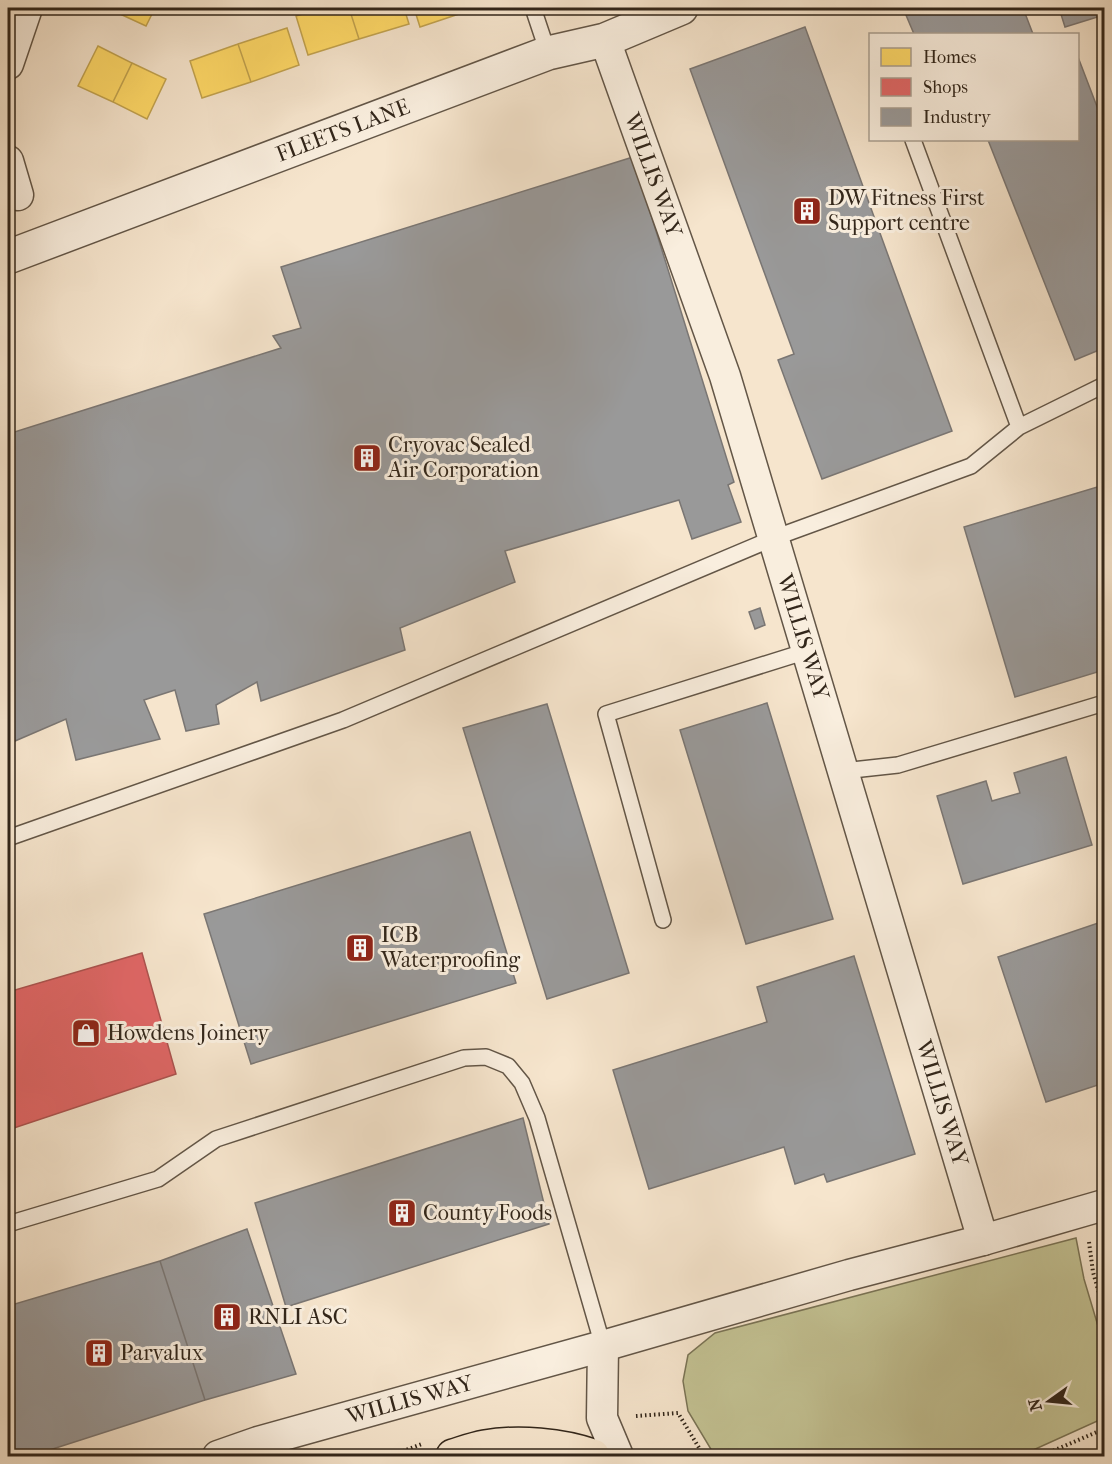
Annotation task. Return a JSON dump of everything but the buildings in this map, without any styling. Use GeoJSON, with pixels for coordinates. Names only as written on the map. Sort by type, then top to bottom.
{"type":"FeatureCollection","features":[{"type":"Feature","properties":{"kind":"main road"},"geometry":{"type":"LineString","coordinates":[[453,1456],[485,1447],[533,1444],[593,1456]]}},
{"type":"Feature","properties":{"kind":"street"},"geometry":{"type":"LineString","coordinates":[[8,64],[27,8]]}},
{"type":"Feature","properties":{"kind":"street","name":"FLEETS LANE"},"geometry":{"type":"LineString","coordinates":[[8,256],[548,53],[605,40],[681,8]]}},
{"type":"Feature","properties":{"kind":"street","name":"WILLIS WAY"},"geometry":{"type":"LineString","coordinates":[[605,40],[725,376],[983,1240]]}},
{"type":"Feature","properties":{"kind":"street"},"geometry":{"type":"LineString","coordinates":[[8,161],[18,195]]}},
{"type":"Feature","properties":{"kind":"street","name":"WILLIS WAY"},"geometry":{"type":"LineString","coordinates":[[218,1456],[258,1442],[1094,1208]]}},
{"type":"Feature","properties":{"kind":"street"},"geometry":{"type":"LineString","coordinates":[[603,1346],[603,1418],[618,1456]]}},
{"type":"Feature","properties":{"kind":"lane"},"geometry":{"type":"LineString","coordinates":[[533,8],[548,53]]}},
{"type":"Feature","properties":{"kind":"lane"},"geometry":{"type":"LineString","coordinates":[[913,141],[1019,427]]}},
{"type":"Feature","properties":{"kind":"lane"},"geometry":{"type":"LineString","coordinates":[[8,838],[343,720],[774,538],[971,466],[1019,427],[1104,385]]}},
{"type":"Feature","properties":{"kind":"lane"},"geometry":{"type":"LineString","coordinates":[[663,920],[606,714],[807,651]]}},
{"type":"Feature","properties":{"kind":"lane"},"geometry":{"type":"LineString","coordinates":[[843,771],[898,765],[1104,703]]}},
{"type":"Feature","properties":{"kind":"lane"},"geometry":{"type":"LineString","coordinates":[[8,1224],[158,1179],[216,1139],[464,1058],[486,1057],[508,1066],[522,1083],[537,1118],[603,1346]]}},
{"type":"Feature","properties":{"kind":"path"},"geometry":{"type":"LineString","coordinates":[[1094,1208],[1093,1272],[1104,1311]]}},
{"type":"Feature","properties":{"kind":"path"},"geometry":{"type":"LineString","coordinates":[[1041,1456],[1104,1429]]}},
{"type":"Feature","properties":{"kind":"shaded area"},"geometry":{"type":"Polygon","coordinates":[[[1076,1238],[1084,1279],[1104,1346],[1104,1418],[1020,1456],[715,1456],[688,1411],[683,1381],[688,1355],[715,1333],[1076,1238]]]}},
{"type":"Feature","properties":{"kind":"place","name":"DW Fitness First Support centre"},"geometry":{"type":"Point","coordinates":[807,211]}},
{"type":"Feature","properties":{"kind":"place","name":"Cryovac Sealed Air Corporation"},"geometry":{"type":"Point","coordinates":[367,458]}},
{"type":"Feature","properties":{"kind":"place","name":"ICB Waterproofing"},"geometry":{"type":"Point","coordinates":[360,948]}},
{"type":"Feature","properties":{"kind":"place","name":"Howdens Joinery"},"geometry":{"type":"Point","coordinates":[86,1033]}},
{"type":"Feature","properties":{"kind":"place","name":"County Foods"},"geometry":{"type":"Point","coordinates":[402,1213]}},
{"type":"Feature","properties":{"kind":"place","name":"RNLI ASC"},"geometry":{"type":"Point","coordinates":[227,1317]}},
{"type":"Feature","properties":{"kind":"place","name":"Parvalux"},"geometry":{"type":"Point","coordinates":[99,1353]}}]}
